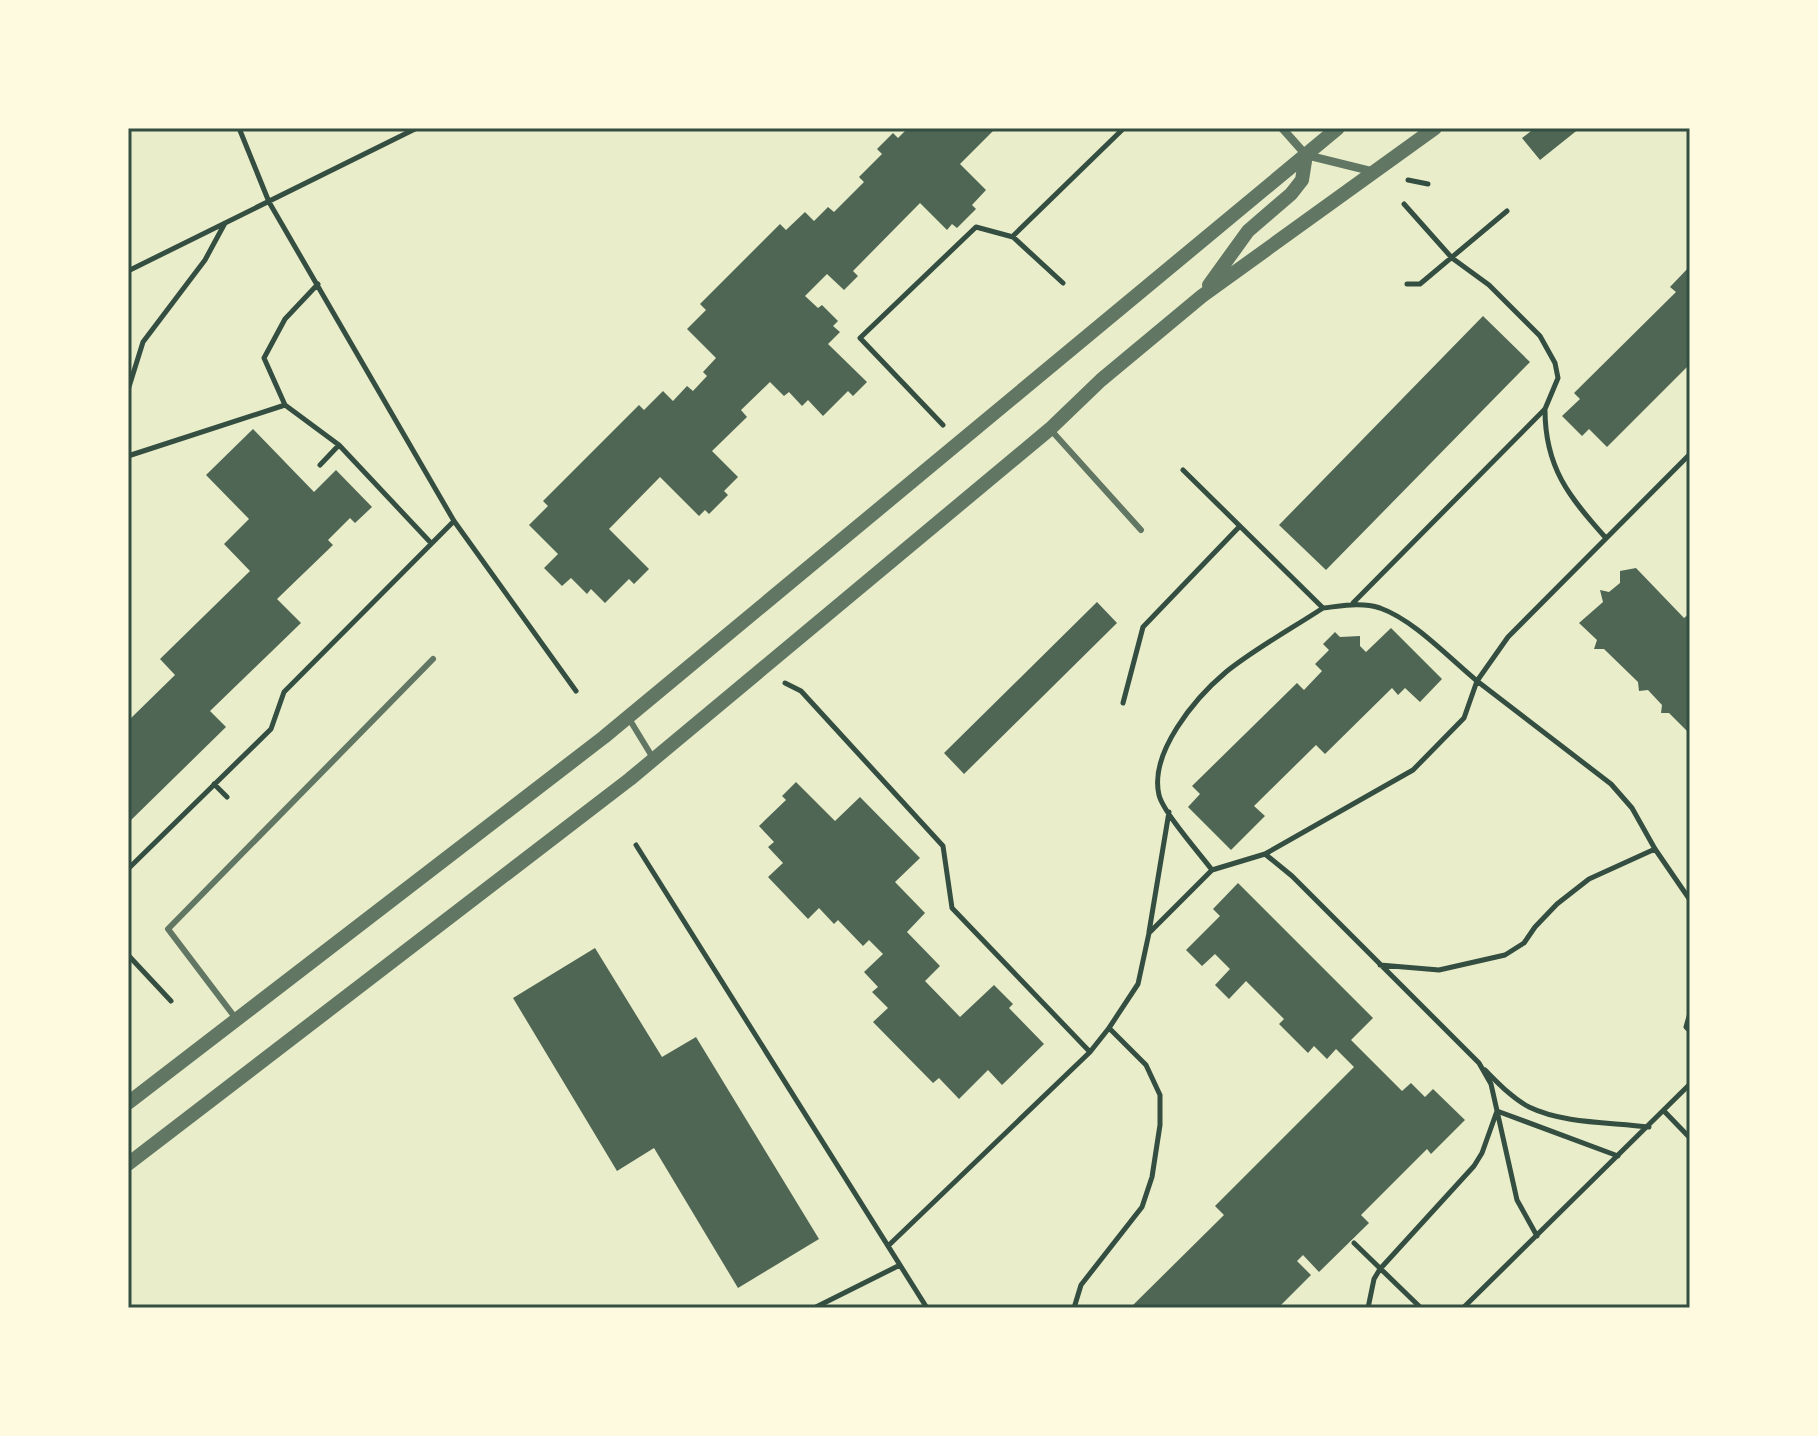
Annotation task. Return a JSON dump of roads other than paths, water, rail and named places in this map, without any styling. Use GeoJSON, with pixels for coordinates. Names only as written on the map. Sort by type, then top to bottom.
{"type":"FeatureCollection","features":[{"type":"Feature","properties":{"kind":"street"},"geometry":{"type":"LineString","coordinates":[[1282,128],[1306,155],[1376,172]]}},
{"type":"Feature","properties":{"kind":"street"},"geometry":{"type":"LineString","coordinates":[[128,1103],[628,717],[1338,128]]}},
{"type":"Feature","properties":{"kind":"street"},"geometry":{"type":"LineString","coordinates":[[128,1164],[653,758],[1050,429],[1101,380],[1202,296],[1435,128]]}},
{"type":"Feature","properties":{"kind":"street"},"geometry":{"type":"LineString","coordinates":[[1202,296],[1248,231],[1291,194],[1302,180],[1306,155]]}},
{"type":"Feature","properties":{"kind":"lane"},"geometry":{"type":"LineString","coordinates":[[1050,429],[1141,530]]}},
{"type":"Feature","properties":{"kind":"lane"},"geometry":{"type":"LineString","coordinates":[[237,1020],[168,929],[433,659]]}},
{"type":"Feature","properties":{"kind":"lane"},"geometry":{"type":"LineString","coordinates":[[628,717],[653,758]]}}]}
